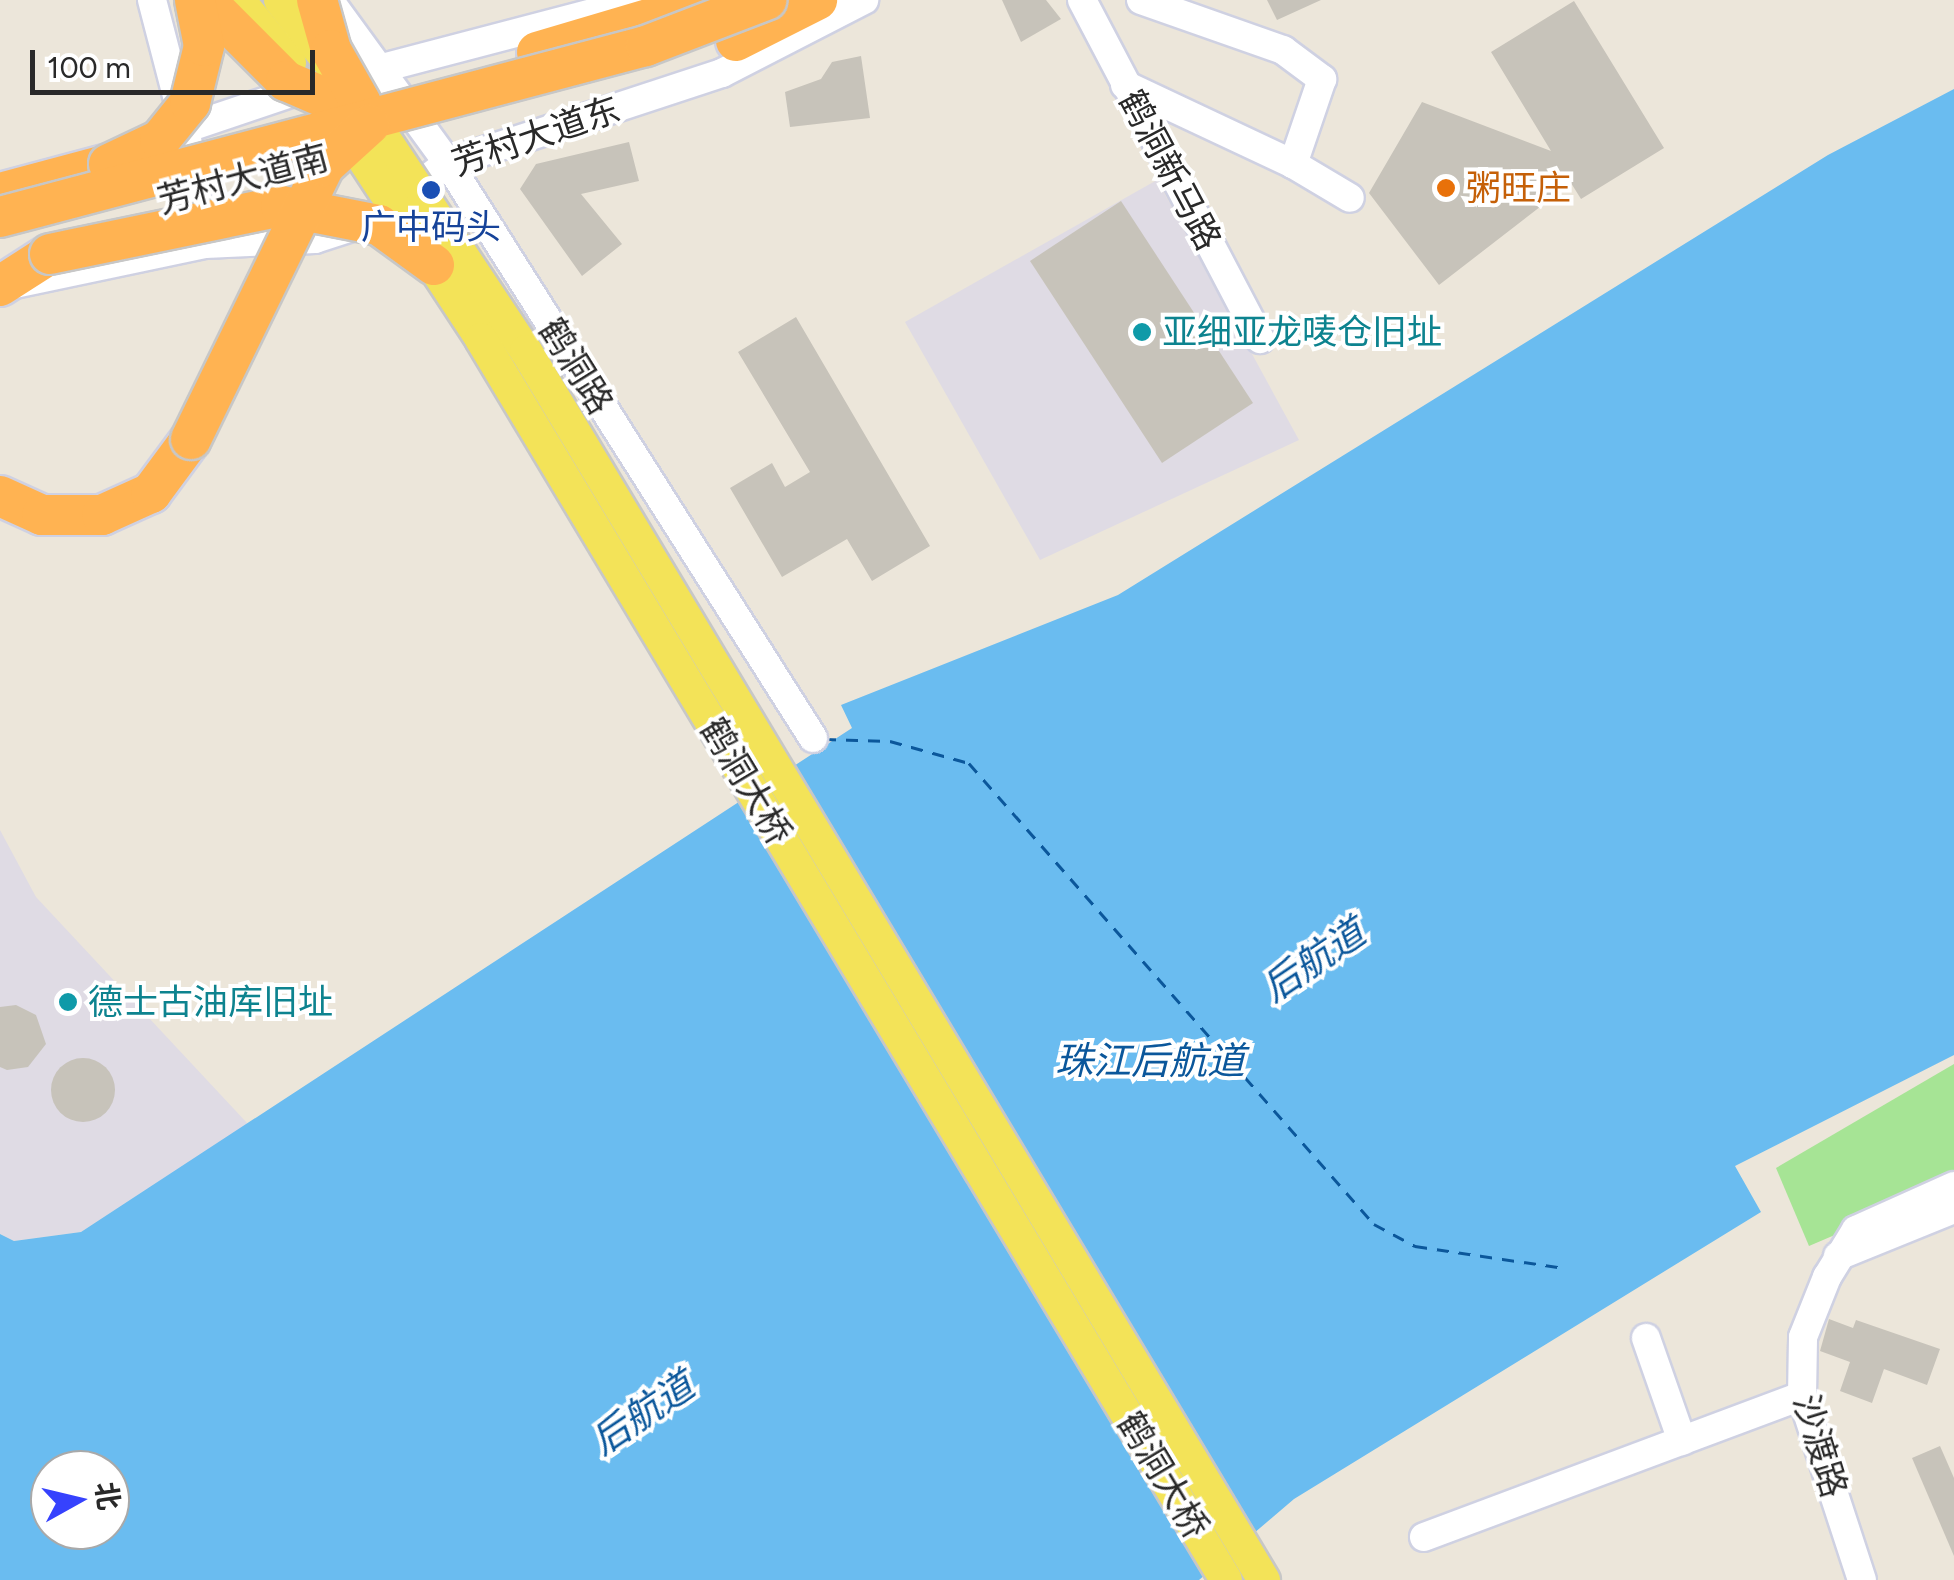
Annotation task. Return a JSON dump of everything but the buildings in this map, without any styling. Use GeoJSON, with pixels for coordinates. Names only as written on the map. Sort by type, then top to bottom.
{"type":"FeatureCollection","features":[{"type":"Feature","properties":{"kind":"highway"},"geometry":{"type":"LineString","coordinates":[[0,193],[130,158],[173,128],[190,103],[203,60],[195,0]]}},
{"type":"Feature","properties":{"kind":"highway"},"geometry":{"type":"LineString","coordinates":[[205,0],[272,71],[343,110],[413,124],[486,116]]}},
{"type":"Feature","properties":{"kind":"highway"},"geometry":{"type":"LineString","coordinates":[[317,0],[331,50],[361,103]]}},
{"type":"Feature","properties":{"kind":"highway"},"geometry":{"type":"LineString","coordinates":[[298,138],[415,90],[712,0]]}},
{"type":"Feature","properties":{"kind":"highway","name":"芳村大道东"},"geometry":{"type":"LineString","coordinates":[[298,138],[661,42],[766,0]]}},
{"type":"Feature","properties":{"kind":"highway","name":"芳村大道东"},"geometry":{"type":"LineString","coordinates":[[486,116],[736,41],[817,0]]}},
{"type":"Feature","properties":{"kind":"highway"},"geometry":{"type":"LineString","coordinates":[[0,496],[42,515],[86,518],[136,502],[163,482],[191,439],[324,166],[353,133],[410,109]]}},
{"type":"Feature","properties":{"kind":"highway","name":"芳村大道南"},"geometry":{"type":"LineString","coordinates":[[0,242],[486,116]]}},
{"type":"Feature","properties":{"kind":"highway","name":"芳村大道南"},"geometry":{"type":"LineString","coordinates":[[0,217],[298,138]]}},
{"type":"Feature","properties":{"kind":"highway"},"geometry":{"type":"LineString","coordinates":[[0,266],[281,206],[379,225],[434,265]]}},
{"type":"Feature","properties":{"kind":"highway"},"geometry":{"type":"LineString","coordinates":[[0,286],[50,254]]}},
{"type":"Feature","properties":{"kind":"main road","name":"鹤洞大桥"},"geometry":{"type":"LineString","coordinates":[[239,0],[340,124],[434,265],[1226,1580]]}},
{"type":"Feature","properties":{"kind":"main road","name":"鹤洞大桥"},"geometry":{"type":"LineString","coordinates":[[280,0],[361,103],[580,439],[1264,1580]]}},
{"type":"Feature","properties":{"kind":"street"},"geometry":{"type":"LineString","coordinates":[[152,0],[185,127],[205,244]]}},
{"type":"Feature","properties":{"kind":"street","name":"鹤洞路"},"geometry":{"type":"LineString","coordinates":[[329,0],[384,68],[448,163],[813,738]]}},
{"type":"Feature","properties":{"kind":"street"},"geometry":{"type":"LineString","coordinates":[[185,127],[245,103],[641,0]]}},
{"type":"Feature","properties":{"kind":"street","name":"芳村大道东"},"geometry":{"type":"LineString","coordinates":[[205,244],[347,232],[448,163],[722,73],[864,0]]}},
{"type":"Feature","properties":{"kind":"street","name":"鹤洞新马路"},"geometry":{"type":"LineString","coordinates":[[1082,0],[1260,339]]}},
{"type":"Feature","properties":{"kind":"street"},"geometry":{"type":"LineString","coordinates":[[1141,0],[1282,50],[1322,79],[1292,164]]}},
{"type":"Feature","properties":{"kind":"street"},"geometry":{"type":"LineString","coordinates":[[1125,85],[1292,164],[1350,198]]}},
{"type":"Feature","properties":{"kind":"street","name":"芳村大道南"},"geometry":{"type":"LineString","coordinates":[[0,182],[185,127]]}},
{"type":"Feature","properties":{"kind":"street","name":"芳村大道南"},"geometry":{"type":"LineString","coordinates":[[0,286],[62,279],[205,244]]}},
{"type":"Feature","properties":{"kind":"street"},"geometry":{"type":"LineString","coordinates":[[1838,1256],[1856,1230],[1954,1186]]}},
{"type":"Feature","properties":{"kind":"street"},"geometry":{"type":"LineString","coordinates":[[1838,1256],[1954,1210]]}},
{"type":"Feature","properties":{"kind":"street","name":"沙渡路"},"geometry":{"type":"LineString","coordinates":[[1838,1256],[1803,1337],[1802,1396],[1862,1580]]}},
{"type":"Feature","properties":{"kind":"street"},"geometry":{"type":"LineString","coordinates":[[1646,1338],[1682,1441]]}},
{"type":"Feature","properties":{"kind":"street"},"geometry":{"type":"LineString","coordinates":[[1424,1537],[1802,1396]]}},
{"type":"Feature","properties":{"kind":"shaded area"},"geometry":{"type":"Polygon","coordinates":[[[1157,180],[1299,440],[1040,560],[905,322],[1157,180]]]}},
{"type":"Feature","properties":{"kind":"shaded area","name":"德士古油库旧址"},"geometry":{"type":"Polygon","coordinates":[[[0,830],[36,897],[248,1124],[81,1232],[14,1241],[0,1234],[0,830]]]}},
{"type":"Feature","properties":{"kind":"green space"},"geometry":{"type":"Polygon","coordinates":[[[1954,1064],[1954,1184],[1809,1246],[1776,1168],[1954,1064]]]}},
{"type":"Feature","properties":{"kind":"water","name":"珠江后航道"},"geometry":{"type":"Polygon","coordinates":[[[1954,89],[1954,1055],[1735,1166],[1761,1212],[1294,1499],[1199,1580],[0,1580],[0,1234],[14,1241],[81,1232],[852,728],[841,705],[1118,595],[1828,155],[1954,89]]]}},
{"type":"Feature","properties":{"kind":"ferry route"},"geometry":{"type":"LineString","coordinates":[[824,739],[890,741],[969,763],[1374,1224],[1415,1246],[1564,1268]]}},
{"type":"Feature","properties":{"kind":"place","name":"粥旺庄"},"geometry":{"type":"Point","coordinates":[1446,188]}},
{"type":"Feature","properties":{"kind":"place","name":"广中码头"},"geometry":{"type":"Point","coordinates":[431,190]}},
{"type":"Feature","properties":{"kind":"place","name":"亚细亚龙唛仓旧址"},"geometry":{"type":"Point","coordinates":[1142,332]}},
{"type":"Feature","properties":{"kind":"place","name":"德士古油库旧址"},"geometry":{"type":"Point","coordinates":[68,1002]}},
{"type":"Feature","properties":{"kind":"water label","name":"后航道"},"geometry":{"type":"Point","coordinates":[1314,961]}},
{"type":"Feature","properties":{"kind":"water label","name":"后航道"},"geometry":{"type":"Point","coordinates":[643,1414]}}]}
